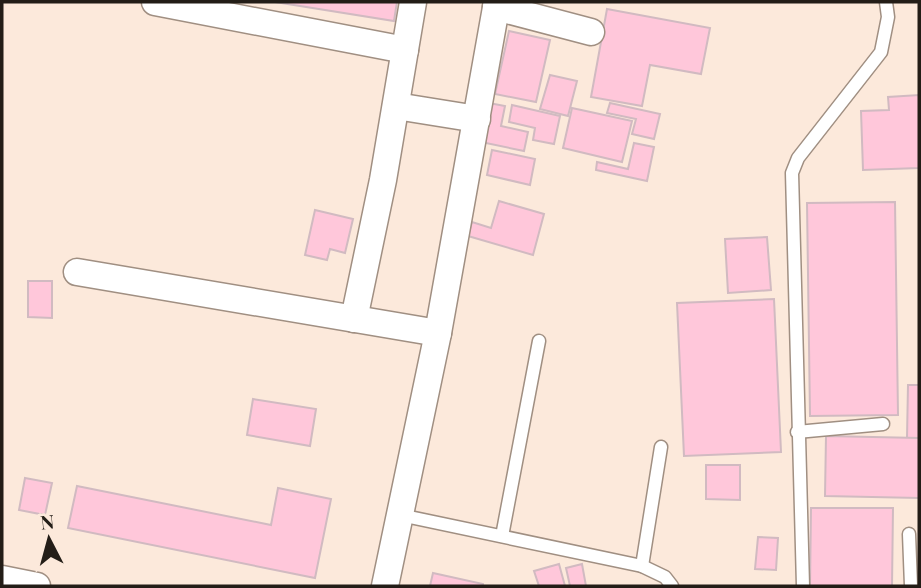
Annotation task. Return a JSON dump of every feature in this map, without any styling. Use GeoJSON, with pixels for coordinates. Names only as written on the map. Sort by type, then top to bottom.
{"type":"FeatureCollection","features":[{"type":"Feature","properties":{"kind":"street"},"geometry":{"type":"LineString","coordinates":[[155,2],[405,50]]}},
{"type":"Feature","properties":{"kind":"street"},"geometry":{"type":"LineString","coordinates":[[354,319],[396,106],[413,2]]}},
{"type":"Feature","properties":{"kind":"street"},"geometry":{"type":"LineString","coordinates":[[385,586],[438,333],[497,4],[591,32]]}},
{"type":"Feature","properties":{"kind":"street"},"geometry":{"type":"LineString","coordinates":[[396,106],[477,119]]}},
{"type":"Feature","properties":{"kind":"street"},"geometry":{"type":"LineString","coordinates":[[77,272],[438,333]]}},
{"type":"Feature","properties":{"kind":"street"},"geometry":{"type":"LineString","coordinates":[[2,579],[37,586]]}},
{"type":"Feature","properties":{"kind":"lane"},"geometry":{"type":"LineString","coordinates":[[803,586],[792,173],[798,158],[881,52],[888,17],[886,2]]}},
{"type":"Feature","properties":{"kind":"lane"},"geometry":{"type":"LineString","coordinates":[[502,536],[538,341]]}},
{"type":"Feature","properties":{"kind":"lane"},"geometry":{"type":"LineString","coordinates":[[797,432],[883,424]]}},
{"type":"Feature","properties":{"kind":"lane"},"geometry":{"type":"LineString","coordinates":[[642,566],[662,447]]}},
{"type":"Feature","properties":{"kind":"lane"},"geometry":{"type":"LineString","coordinates":[[400,515],[642,566],[665,578],[672,586]]}},
{"type":"Feature","properties":{"kind":"lane"},"geometry":{"type":"LineString","coordinates":[[909,534],[911,586]]}},
{"type":"Feature","properties":{"kind":"building"},"geometry":{"type":"Polygon","coordinates":[[[275,2],[397,2],[394,21],[275,2]]]}},
{"type":"Feature","properties":{"kind":"building"},"geometry":{"type":"Polygon","coordinates":[[[607,9],[710,28],[701,74],[650,65],[642,106],[591,97],[607,9]]]}},
{"type":"Feature","properties":{"kind":"building"},"geometry":{"type":"Polygon","coordinates":[[[509,31],[550,40],[536,102],[495,94],[509,31]]]}},
{"type":"Feature","properties":{"kind":"building"},"geometry":{"type":"Polygon","coordinates":[[[550,75],[577,81],[568,116],[540,109],[550,75]]]}},
{"type":"Feature","properties":{"kind":"building"},"geometry":{"type":"Polygon","coordinates":[[[919,95],[919,168],[863,170],[861,111],[889,110],[888,97],[919,95]]]}},
{"type":"Feature","properties":{"kind":"building"},"geometry":{"type":"Polygon","coordinates":[[[489,103],[505,106],[501,126],[528,132],[524,151],[481,142],[489,103]]]}},
{"type":"Feature","properties":{"kind":"building"},"geometry":{"type":"Polygon","coordinates":[[[610,103],[660,114],[654,139],[632,134],[636,119],[607,113],[610,103]]]}},
{"type":"Feature","properties":{"kind":"building"},"geometry":{"type":"Polygon","coordinates":[[[512,105],[560,116],[554,144],[533,140],[535,128],[509,122],[512,105]]]}},
{"type":"Feature","properties":{"kind":"building"},"geometry":{"type":"Polygon","coordinates":[[[572,108],[632,121],[622,162],[563,148],[572,108]]]}},
{"type":"Feature","properties":{"kind":"building"},"geometry":{"type":"Polygon","coordinates":[[[634,143],[654,147],[647,181],[596,170],[597,162],[628,169],[634,143]]]}},
{"type":"Feature","properties":{"kind":"building"},"geometry":{"type":"Polygon","coordinates":[[[492,150],[535,159],[530,185],[487,175],[492,150]]]}},
{"type":"Feature","properties":{"kind":"building"},"geometry":{"type":"Polygon","coordinates":[[[499,201],[544,214],[533,255],[468,236],[472,222],[491,228],[499,201]]]}},
{"type":"Feature","properties":{"kind":"building"},"geometry":{"type":"Polygon","coordinates":[[[895,202],[898,415],[810,416],[807,203],[895,202]]]}},
{"type":"Feature","properties":{"kind":"building"},"geometry":{"type":"Polygon","coordinates":[[[315,210],[353,219],[345,253],[330,249],[327,260],[305,255],[315,210]]]}},
{"type":"Feature","properties":{"kind":"building"},"geometry":{"type":"Polygon","coordinates":[[[767,237],[771,290],[728,293],[725,239],[767,237]]]}},
{"type":"Feature","properties":{"kind":"building"},"geometry":{"type":"Polygon","coordinates":[[[28,281],[52,281],[52,318],[28,317],[28,281]]]}},
{"type":"Feature","properties":{"kind":"building"},"geometry":{"type":"Polygon","coordinates":[[[774,299],[781,452],[684,456],[677,303],[774,299]]]}},
{"type":"Feature","properties":{"kind":"building"},"geometry":{"type":"Polygon","coordinates":[[[908,385],[919,385],[919,438],[907,438],[908,385]]]}},
{"type":"Feature","properties":{"kind":"building"},"geometry":{"type":"Polygon","coordinates":[[[253,399],[316,409],[310,446],[247,435],[253,399]]]}},
{"type":"Feature","properties":{"kind":"building"},"geometry":{"type":"Polygon","coordinates":[[[826,436],[919,438],[919,498],[825,496],[826,436]]]}},
{"type":"Feature","properties":{"kind":"building"},"geometry":{"type":"Polygon","coordinates":[[[706,465],[740,465],[740,500],[706,499],[706,465]]]}},
{"type":"Feature","properties":{"kind":"building"},"geometry":{"type":"Polygon","coordinates":[[[25,478],[52,483],[45,515],[19,510],[25,478]]]}},
{"type":"Feature","properties":{"kind":"building"},"geometry":{"type":"Polygon","coordinates":[[[77,486],[271,525],[278,488],[331,499],[315,578],[68,528],[77,486]]]}},
{"type":"Feature","properties":{"kind":"building"},"geometry":{"type":"Polygon","coordinates":[[[811,508],[893,508],[892,586],[810,586],[811,508]]]}},
{"type":"Feature","properties":{"kind":"building"},"geometry":{"type":"Polygon","coordinates":[[[758,537],[778,538],[776,570],[755,569],[758,537]]]}},
{"type":"Feature","properties":{"kind":"building"},"geometry":{"type":"Polygon","coordinates":[[[559,564],[565,586],[539,586],[534,571],[559,564]]]}},
{"type":"Feature","properties":{"kind":"building"},"geometry":{"type":"Polygon","coordinates":[[[582,564],[586,586],[570,586],[566,568],[582,564]]]}},
{"type":"Feature","properties":{"kind":"building"},"geometry":{"type":"Polygon","coordinates":[[[433,573],[483,584],[483,586],[430,586],[433,573]]]}}]}
